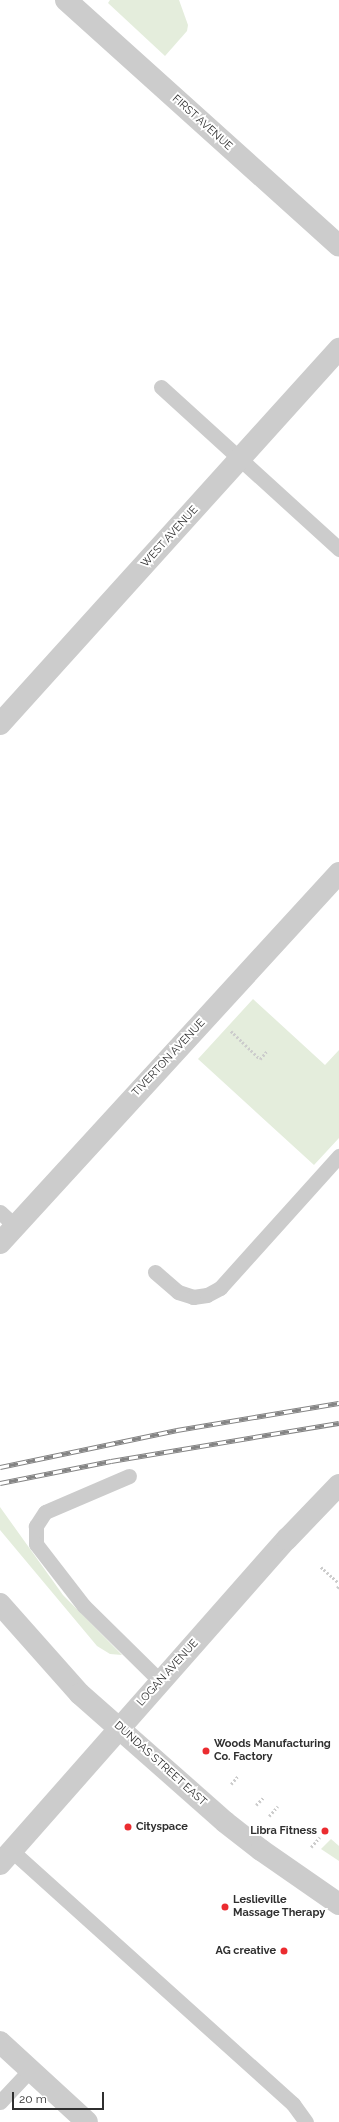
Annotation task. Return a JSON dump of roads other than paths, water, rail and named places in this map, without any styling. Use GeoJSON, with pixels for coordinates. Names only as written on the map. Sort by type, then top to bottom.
{"type":"FeatureCollection","features":[{"type":"Feature","properties":{"kind":"street","name":"FIRST AVENUE"},"geometry":{"type":"LineString","coordinates":[[66,0],[339,246]]}},
{"type":"Feature","properties":{"kind":"street","name":"WEST AVENUE"},"geometry":{"type":"LineString","coordinates":[[0,724],[339,349]]}},
{"type":"Feature","properties":{"kind":"street","name":"TIVERTON AVENUE"},"geometry":{"type":"LineString","coordinates":[[0,1243],[8,1219],[339,873]]}},
{"type":"Feature","properties":{"kind":"street","name":"LOGAN AVENUE"},"geometry":{"type":"LineString","coordinates":[[6,1857],[287,1538],[339,1485]]}},
{"type":"Feature","properties":{"kind":"street","name":"DUNDAS STREET EAST"},"geometry":{"type":"LineString","coordinates":[[0,1604],[61,1674],[225,1822],[261,1850],[339,1904]]}},
{"type":"Feature","properties":{"kind":"street"},"geometry":{"type":"LineString","coordinates":[[0,2042],[87,2122]]}},
{"type":"Feature","properties":{"kind":"lane"},"geometry":{"type":"LineString","coordinates":[[161,387],[339,549]]}},
{"type":"Feature","properties":{"kind":"lane"},"geometry":{"type":"LineString","coordinates":[[155,1272],[178,1292],[193,1297],[207,1295],[220,1288],[339,1156]]}},
{"type":"Feature","properties":{"kind":"lane"},"geometry":{"type":"LineString","coordinates":[[129,1476],[45,1512],[36,1526],[36,1544],[84,1606],[160,1681]]}},
{"type":"Feature","properties":{"kind":"lane"},"geometry":{"type":"LineString","coordinates":[[6,1857],[293,2104],[306,2122]]}},
{"type":"Feature","properties":{"kind":"lane"},"geometry":{"type":"LineString","coordinates":[[0,2102],[30,2070]]}},
{"type":"Feature","properties":{"kind":"railway"},"geometry":{"type":"LineString","coordinates":[[0,1467],[177,1430],[339,1403]]}},
{"type":"Feature","properties":{"kind":"railway"},"geometry":{"type":"LineString","coordinates":[[0,1483],[111,1461],[339,1423]]}},
{"type":"Feature","properties":{"kind":"place","name":"Woods Manufacturing Co. Factory"},"geometry":{"type":"Point","coordinates":[206,1751]}},
{"type":"Feature","properties":{"kind":"place","name":"Cityspace"},"geometry":{"type":"Point","coordinates":[128,1827]}},
{"type":"Feature","properties":{"kind":"place","name":"Libra Fitness"},"geometry":{"type":"Point","coordinates":[325,1831]}},
{"type":"Feature","properties":{"kind":"place","name":"Leslieville Massage Therapy"},"geometry":{"type":"Point","coordinates":[225,1907]}},
{"type":"Feature","properties":{"kind":"place","name":"AG creative"},"geometry":{"type":"Point","coordinates":[284,1951]}}]}
